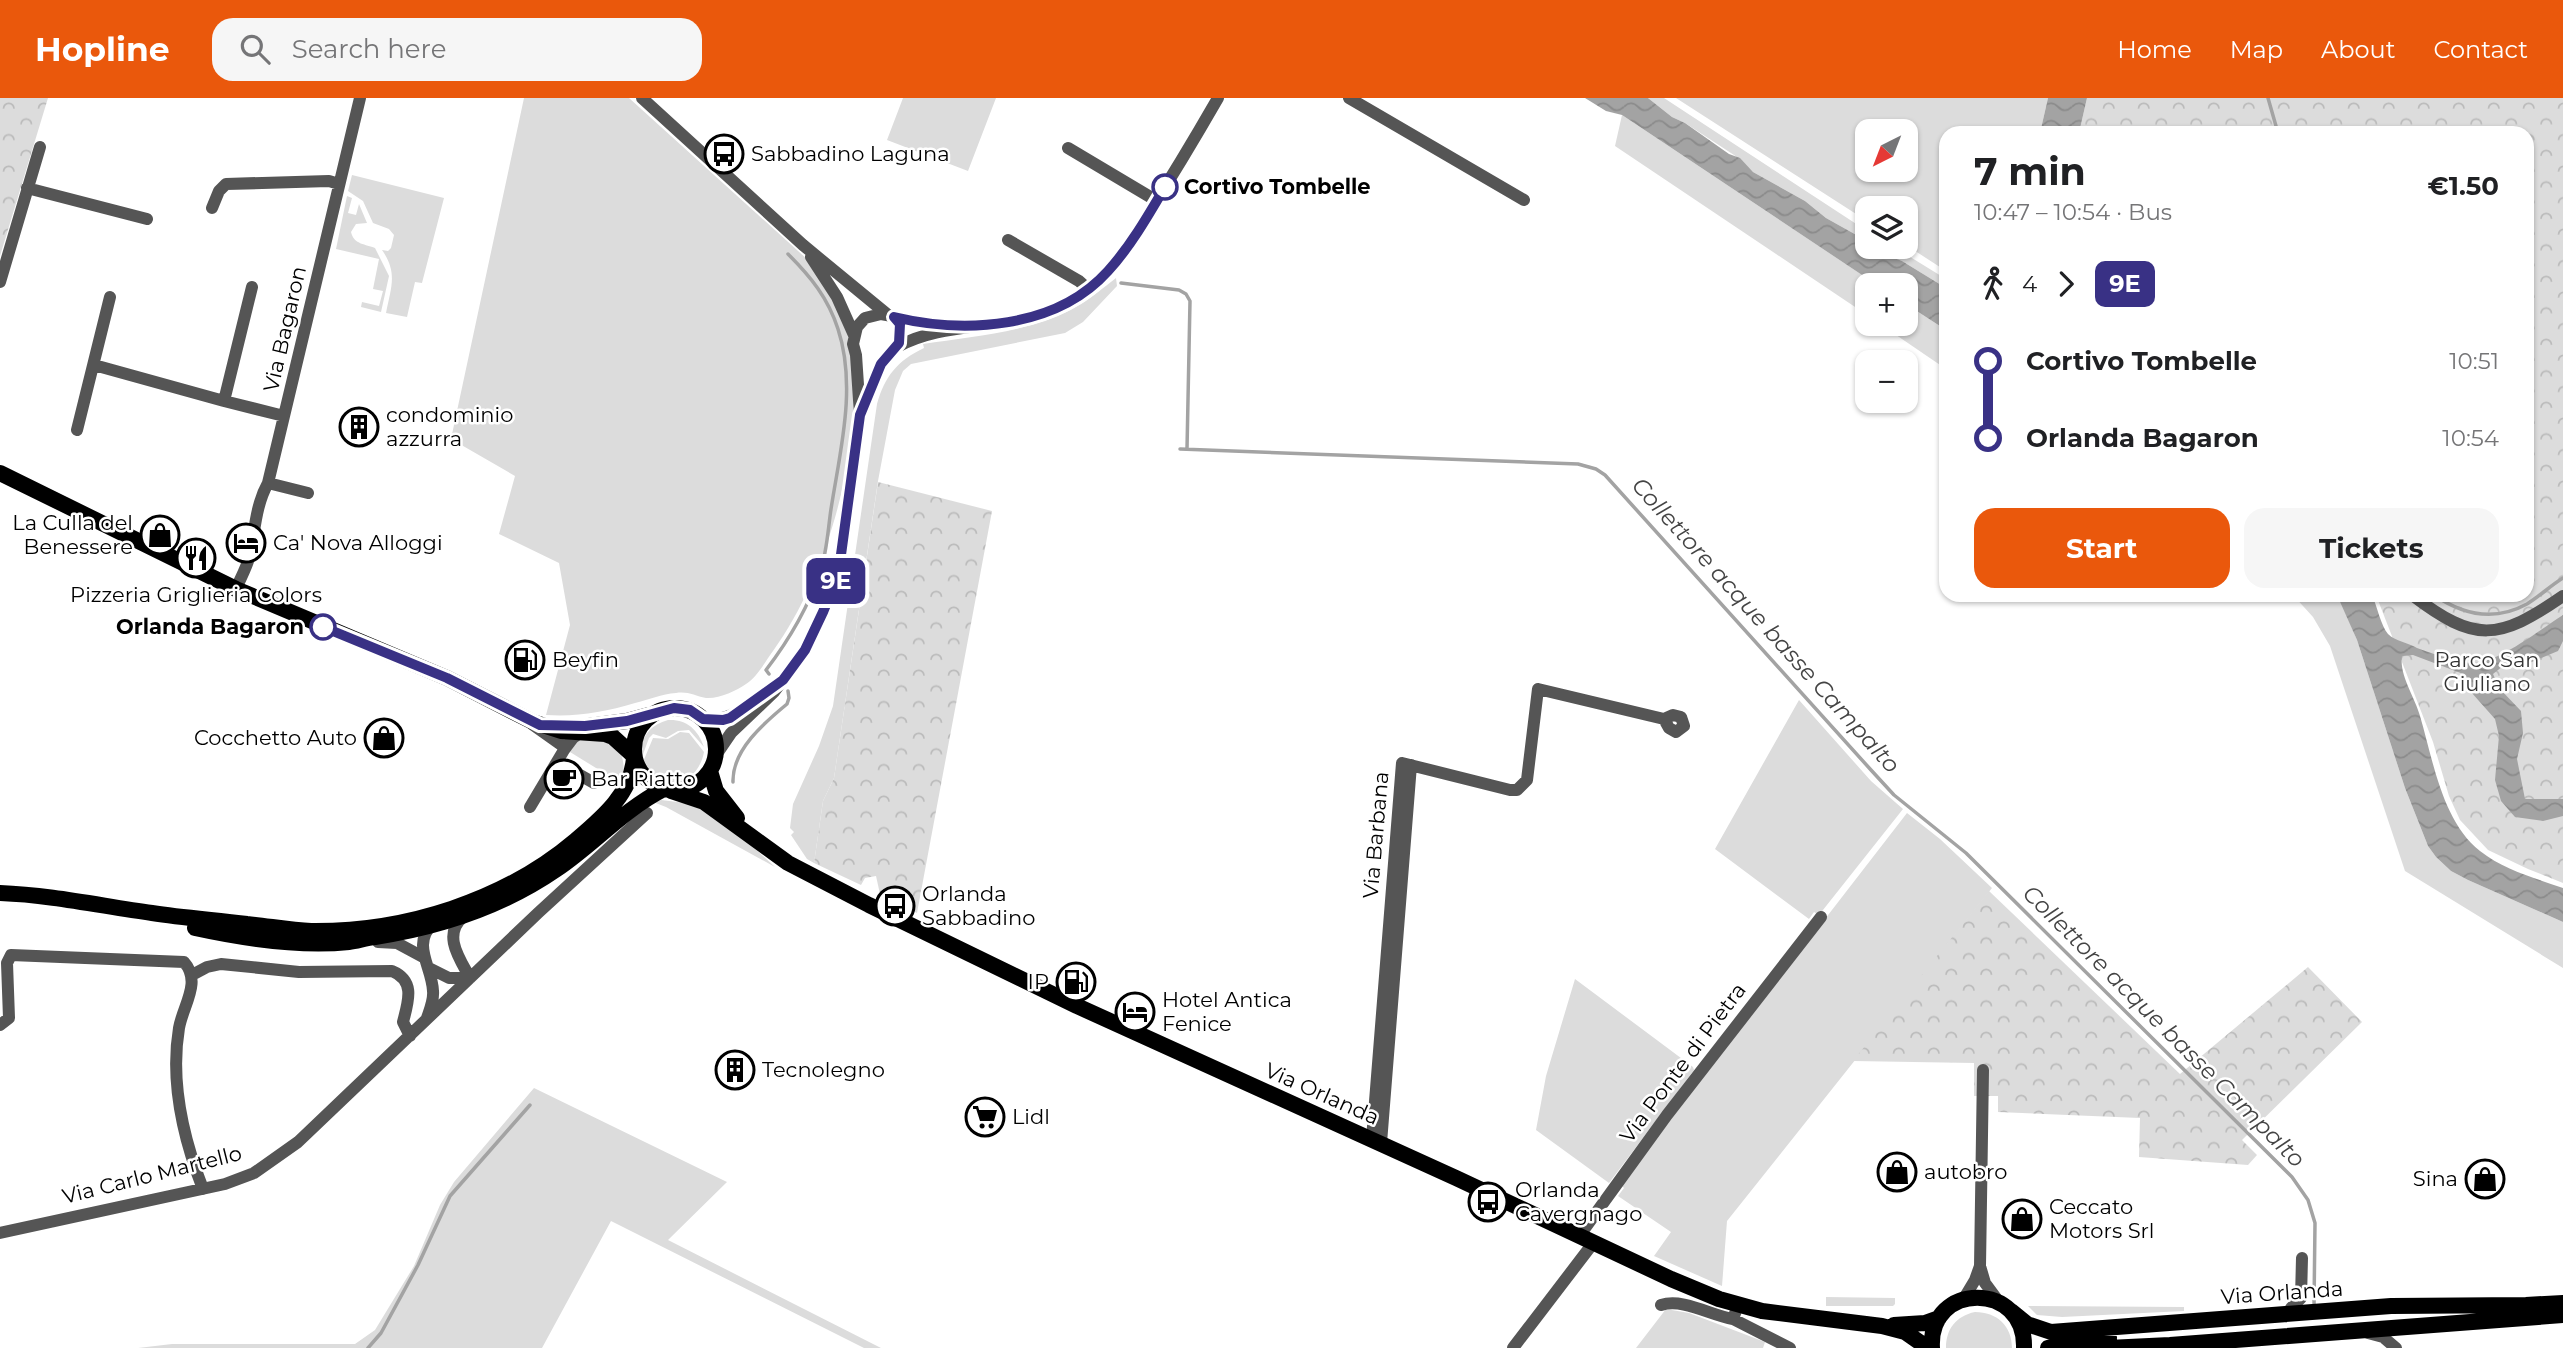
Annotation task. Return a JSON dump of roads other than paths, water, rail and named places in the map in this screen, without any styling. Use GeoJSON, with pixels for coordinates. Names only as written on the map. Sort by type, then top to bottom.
{"type":"FeatureCollection","features":[{"type":"Feature","properties":{"kind":"main road"},"geometry":{"type":"LineString","coordinates":[[0,473],[236,589],[447,678],[533,722],[561,731],[610,736],[634,756],[644,777],[668,790]]}},
{"type":"Feature","properties":{"kind":"main road"},"geometry":{"type":"LineString","coordinates":[[153,914],[197,928],[283,941],[349,942],[428,928],[463,917],[533,885],[560,867],[624,814],[668,790],[694,786],[710,771],[716,755],[712,732],[703,719],[690,710],[674,708],[627,721],[585,726],[533,722]]}},
{"type":"Feature","properties":{"kind":"main road"},"geometry":{"type":"LineString","coordinates":[[0,893],[64,898],[153,914],[309,930],[373,926],[428,916],[473,901],[529,874],[591,828],[627,788],[633,768],[637,733],[652,715]]}},
{"type":"Feature","properties":{"kind":"main road","name":"Via Orlanda"},"geometry":{"type":"LineString","coordinates":[[710,771],[720,798],[763,845]]}},
{"type":"Feature","properties":{"kind":"main road","name":"Via Orlanda"},"geometry":{"type":"LineString","coordinates":[[668,790],[704,802],[788,863],[840,891],[1077,1006],[1587,1239],[1735,1312],[1882,1326],[1905,1332],[1930,1348]]}},
{"type":"Feature","properties":{"kind":"main road"},"geometry":{"type":"LineString","coordinates":[[1930,1348],[1933,1330],[1949,1307],[1963,1300],[1985,1298],[2005,1307],[2022,1331],[2024,1348]]}},
{"type":"Feature","properties":{"kind":"main road","name":"Via Orlanda"},"geometry":{"type":"LineString","coordinates":[[2005,1307],[2027,1324],[2051,1332],[2300,1319],[2327,1321],[2454,1304],[2563,1303]]}},
{"type":"Feature","properties":{"kind":"main road","name":"Via Orlanda"},"geometry":{"type":"LineString","coordinates":[[2108,1348],[2162,1347],[2300,1319],[2327,1321],[2346,1331],[2563,1315]]}},
{"type":"Feature","properties":{"kind":"main road","name":"Via Orlanda"},"geometry":{"type":"LineString","coordinates":[[1882,1326],[1925,1323],[1939,1318]]}},
{"type":"Feature","properties":{"kind":"main road"},"geometry":{"type":"LineString","coordinates":[[2048,1348],[2109,1338],[2300,1319]]}},
{"type":"Feature","properties":{"kind":"street","name":"Via Bagaron"},"geometry":{"type":"LineString","coordinates":[[236,589],[248,560],[261,502],[268,484],[360,98]]}},
{"type":"Feature","properties":{"kind":"street"},"geometry":{"type":"LineString","coordinates":[[642,98],[803,245],[891,316],[900,327],[897,347]]}},
{"type":"Feature","properties":{"kind":"street"},"geometry":{"type":"LineString","coordinates":[[856,355],[866,365],[875,367],[897,347],[910,340],[933,333],[1043,313],[1071,301],[1088,289],[1118,259],[1157,201],[1218,98]]}},
{"type":"Feature","properties":{"kind":"street"},"geometry":{"type":"LineString","coordinates":[[1349,98],[1524,200]]}},
{"type":"Feature","properties":{"kind":"street"},"geometry":{"type":"LineString","coordinates":[[0,282],[40,147]]}},
{"type":"Feature","properties":{"kind":"street"},"geometry":{"type":"LineString","coordinates":[[1068,148],[1157,201]]}},
{"type":"Feature","properties":{"kind":"street"},"geometry":{"type":"LineString","coordinates":[[212,208],[221,187],[226,184],[329,181],[340,184]]}},
{"type":"Feature","properties":{"kind":"street"},"geometry":{"type":"LineString","coordinates":[[27,187],[147,219]]}},
{"type":"Feature","properties":{"kind":"street"},"geometry":{"type":"LineString","coordinates":[[1008,240],[1079,281],[1088,289]]}},
{"type":"Feature","properties":{"kind":"street"},"geometry":{"type":"LineString","coordinates":[[716,755],[731,733],[783,680],[813,636],[836,580],[860,415],[856,355],[854,335],[837,297],[803,245]]}},
{"type":"Feature","properties":{"kind":"street"},"geometry":{"type":"LineString","coordinates":[[224,401],[252,287]]}},
{"type":"Feature","properties":{"kind":"street"},"geometry":{"type":"LineString","coordinates":[[77,430],[110,297]]}},
{"type":"Feature","properties":{"kind":"street"},"geometry":{"type":"LineString","coordinates":[[854,335],[865,318],[874,315],[967,327]]}},
{"type":"Feature","properties":{"kind":"street"},"geometry":{"type":"LineString","coordinates":[[860,415],[881,364]]}},
{"type":"Feature","properties":{"kind":"street"},"geometry":{"type":"LineString","coordinates":[[94,365],[284,416]]}},
{"type":"Feature","properties":{"kind":"street"},"geometry":{"type":"LineString","coordinates":[[268,484],[309,493]]}},
{"type":"Feature","properties":{"kind":"street"},"geometry":{"type":"LineString","coordinates":[[2422,602],[2452,623],[2479,631],[2513,625],[2563,596]]}},
{"type":"Feature","properties":{"kind":"street"},"geometry":{"type":"LineString","coordinates":[[703,719],[730,718],[783,680]]}},
{"type":"Feature","properties":{"kind":"street","name":"Via Barbana"},"geometry":{"type":"LineString","coordinates":[[1376,1141],[1411,765],[1517,790],[1527,780],[1538,689],[1664,719]]}},
{"type":"Feature","properties":{"kind":"street"},"geometry":{"type":"LineString","coordinates":[[533,722],[563,746],[564,750]]}},
{"type":"Feature","properties":{"kind":"street"},"geometry":{"type":"LineString","coordinates":[[530,807],[564,750],[581,732]]}},
{"type":"Feature","properties":{"kind":"street"},"geometry":{"type":"LineString","coordinates":[[557,762],[594,783]]}},
{"type":"Feature","properties":{"kind":"street","name":"Via Carlo Martello"},"geometry":{"type":"LineString","coordinates":[[0,1233],[203,1189],[239,1179],[283,1155],[619,836],[647,813]]}},
{"type":"Feature","properties":{"kind":"street"},"geometry":{"type":"LineString","coordinates":[[426,1021],[433,997],[422,942],[428,928],[438,919],[508,891],[550,861]]}},
{"type":"Feature","properties":{"kind":"street"},"geometry":{"type":"LineString","coordinates":[[349,942],[397,943],[428,968],[449,978],[470,978],[456,950],[452,935],[463,917]]}},
{"type":"Feature","properties":{"kind":"street","name":"Via Ponte di Pietra"},"geometry":{"type":"LineString","coordinates":[[1513,1348],[1667,1115],[1821,917]]}},
{"type":"Feature","properties":{"kind":"street"},"geometry":{"type":"LineString","coordinates":[[456,950],[475,960],[491,958]]}},
{"type":"Feature","properties":{"kind":"street"},"geometry":{"type":"LineString","coordinates":[[0,1025],[9,1018],[7,962],[10,955],[184,961],[192,975],[193,983],[180,1026],[176,1075],[184,1131],[203,1189]]}},
{"type":"Feature","properties":{"kind":"street"},"geometry":{"type":"LineString","coordinates":[[192,975],[220,964],[299,972],[392,971],[402,977],[409,989],[410,998],[403,1024],[410,1036]]}},
{"type":"Feature","properties":{"kind":"street"},"geometry":{"type":"LineString","coordinates":[[428,968],[448,1000]]}},
{"type":"Feature","properties":{"kind":"street","name":"Via Orlanda"},"geometry":{"type":"LineString","coordinates":[[1983,1070],[1980,1266],[1985,1283],[2005,1307]]}},
{"type":"Feature","properties":{"kind":"street"},"geometry":{"type":"LineString","coordinates":[[2300,1319],[2302,1258]]}},
{"type":"Feature","properties":{"kind":"street","name":"Via Orlanda"},"geometry":{"type":"LineString","coordinates":[[1963,1300],[1980,1266]]}},
{"type":"Feature","properties":{"kind":"street"},"geometry":{"type":"LineString","coordinates":[[1661,1305],[1678,1303],[1717,1317],[1735,1312],[1790,1348]]}},
{"type":"Feature","properties":{"kind":"street"},"geometry":{"type":"LineString","coordinates":[[2346,1331],[2383,1337],[2397,1348],[2412,1327]]}},
{"type":"Feature","properties":{"kind":"water"},"geometry":{"type":"Polygon","coordinates":[[[1585,98],[1648,98],[1672,117],[1729,154],[1740,158],[1753,172],[1805,201],[1826,218],[1855,234],[1855,259],[1897,259],[1939,284],[1939,325],[1918,312],[1918,273],[1859,273],[1622,115],[1606,111],[1585,98]]]}},
{"type":"Feature","properties":{"kind":"water"},"geometry":{"type":"Polygon","coordinates":[[[2048,98],[2087,98],[2081,126],[2042,126],[2048,98]]]}},
{"type":"Feature","properties":{"kind":"water"},"geometry":{"type":"Polygon","coordinates":[[[2340,602],[2374,602],[2383,626],[2391,636],[2429,652],[2469,663],[2484,661],[2507,651],[2563,615],[2563,641],[2558,651],[2527,664],[2503,666],[2493,674],[2500,689],[2521,711],[2523,733],[2517,759],[2525,799],[2563,799],[2563,816],[2543,821],[2515,817],[2501,801],[2495,780],[2499,736],[2495,719],[2471,692],[2466,675],[2413,655],[2402,656],[2402,663],[2441,789],[2456,823],[2467,838],[2489,858],[2520,873],[2563,888],[2563,922],[2468,880],[2451,871],[2436,857],[2428,846],[2405,788],[2357,640],[2340,602]]]}},
{"type":"Feature","properties":{"kind":"waterway"},"geometry":{"type":"LineString","coordinates":[[2268,98],[2276,126]]}},
{"type":"Feature","properties":{"kind":"waterway"},"geometry":{"type":"LineString","coordinates":[[769,674],[766,670],[797,623],[822,565],[847,396],[844,351],[834,318],[818,288],[788,254]]}},
{"type":"Feature","properties":{"kind":"waterway"},"geometry":{"type":"LineString","coordinates":[[1121,283],[1179,290],[1186,294],[1190,301],[1187,449]]}},
{"type":"Feature","properties":{"kind":"waterway","name":"Collettore acque basse Campalto"},"geometry":{"type":"LineString","coordinates":[[1180,449],[1578,464],[1596,469],[1605,475],[1894,795],[1966,853],[2292,1177],[2308,1200],[2315,1223],[2314,1307]]}},
{"type":"Feature","properties":{"kind":"waterway"},"geometry":{"type":"LineString","coordinates":[[2534,599],[2563,578]]}},
{"type":"Feature","properties":{"kind":"waterway"},"geometry":{"type":"LineString","coordinates":[[2445,602],[2479,614],[2503,613],[2530,602]]}},
{"type":"Feature","properties":{"kind":"waterway"},"geometry":{"type":"LineString","coordinates":[[733,782],[734,770],[744,748],[787,704],[788,691]]}},
{"type":"Feature","properties":{"kind":"waterway"},"geometry":{"type":"LineString","coordinates":[[368,1348],[381,1333],[418,1265],[450,1196],[530,1105]]}},
{"type":"Feature","properties":{"kind":"place","name":"Sabbadino Laguna"},"geometry":{"type":"Point","coordinates":[724,154]}},
{"type":"Feature","properties":{"kind":"place","name":"Cortivo Tombelle"},"geometry":{"type":"Point","coordinates":[1165,187]}},
{"type":"Feature","properties":{"kind":"place","name":"condominio azzurra"},"geometry":{"type":"Point","coordinates":[359,427]}},
{"type":"Feature","properties":{"kind":"place","name":"La Culla del Benessere"},"geometry":{"type":"Point","coordinates":[160,535]}},
{"type":"Feature","properties":{"kind":"place","name":"Ca' Nova Alloggi"},"geometry":{"type":"Point","coordinates":[246,543]}},
{"type":"Feature","properties":{"kind":"place","name":"Pizzeria Griglieria Colors"},"geometry":{"type":"Point","coordinates":[196,558]}},
{"type":"Feature","properties":{"kind":"place","name":"Orlanda Bagaron"},"geometry":{"type":"Point","coordinates":[323,627]}},
{"type":"Feature","properties":{"kind":"place","name":"Beyfin"},"geometry":{"type":"Point","coordinates":[525,660]}},
{"type":"Feature","properties":{"kind":"place","name":"Cocchetto Auto"},"geometry":{"type":"Point","coordinates":[384,738]}},
{"type":"Feature","properties":{"kind":"place","name":"Bar Riatto"},"geometry":{"type":"Point","coordinates":[564,779]}},
{"type":"Feature","properties":{"kind":"place","name":"Orlanda Sabbadino"},"geometry":{"type":"Point","coordinates":[895,906]}},
{"type":"Feature","properties":{"kind":"place","name":"IP"},"geometry":{"type":"Point","coordinates":[1076,982]}},
{"type":"Feature","properties":{"kind":"place","name":"Hotel Antica Fenice"},"geometry":{"type":"Point","coordinates":[1135,1012]}},
{"type":"Feature","properties":{"kind":"place","name":"Tecnolegno"},"geometry":{"type":"Point","coordinates":[735,1070]}},
{"type":"Feature","properties":{"kind":"place","name":"Lidl"},"geometry":{"type":"Point","coordinates":[985,1117]}},
{"type":"Feature","properties":{"kind":"place","name":"autobro"},"geometry":{"type":"Point","coordinates":[1897,1172]}},
{"type":"Feature","properties":{"kind":"place","name":"Sina"},"geometry":{"type":"Point","coordinates":[2485,1179]}},
{"type":"Feature","properties":{"kind":"place","name":"Orlanda Cavergnago"},"geometry":{"type":"Point","coordinates":[1488,1202]}},
{"type":"Feature","properties":{"kind":"place","name":"Ceccato Motors Srl"},"geometry":{"type":"Point","coordinates":[2022,1219]}},
{"type":"Feature","properties":{"kind":"park label","name":"Parco San Giuliano"},"geometry":{"type":"Point","coordinates":[2487,672]}}]}
